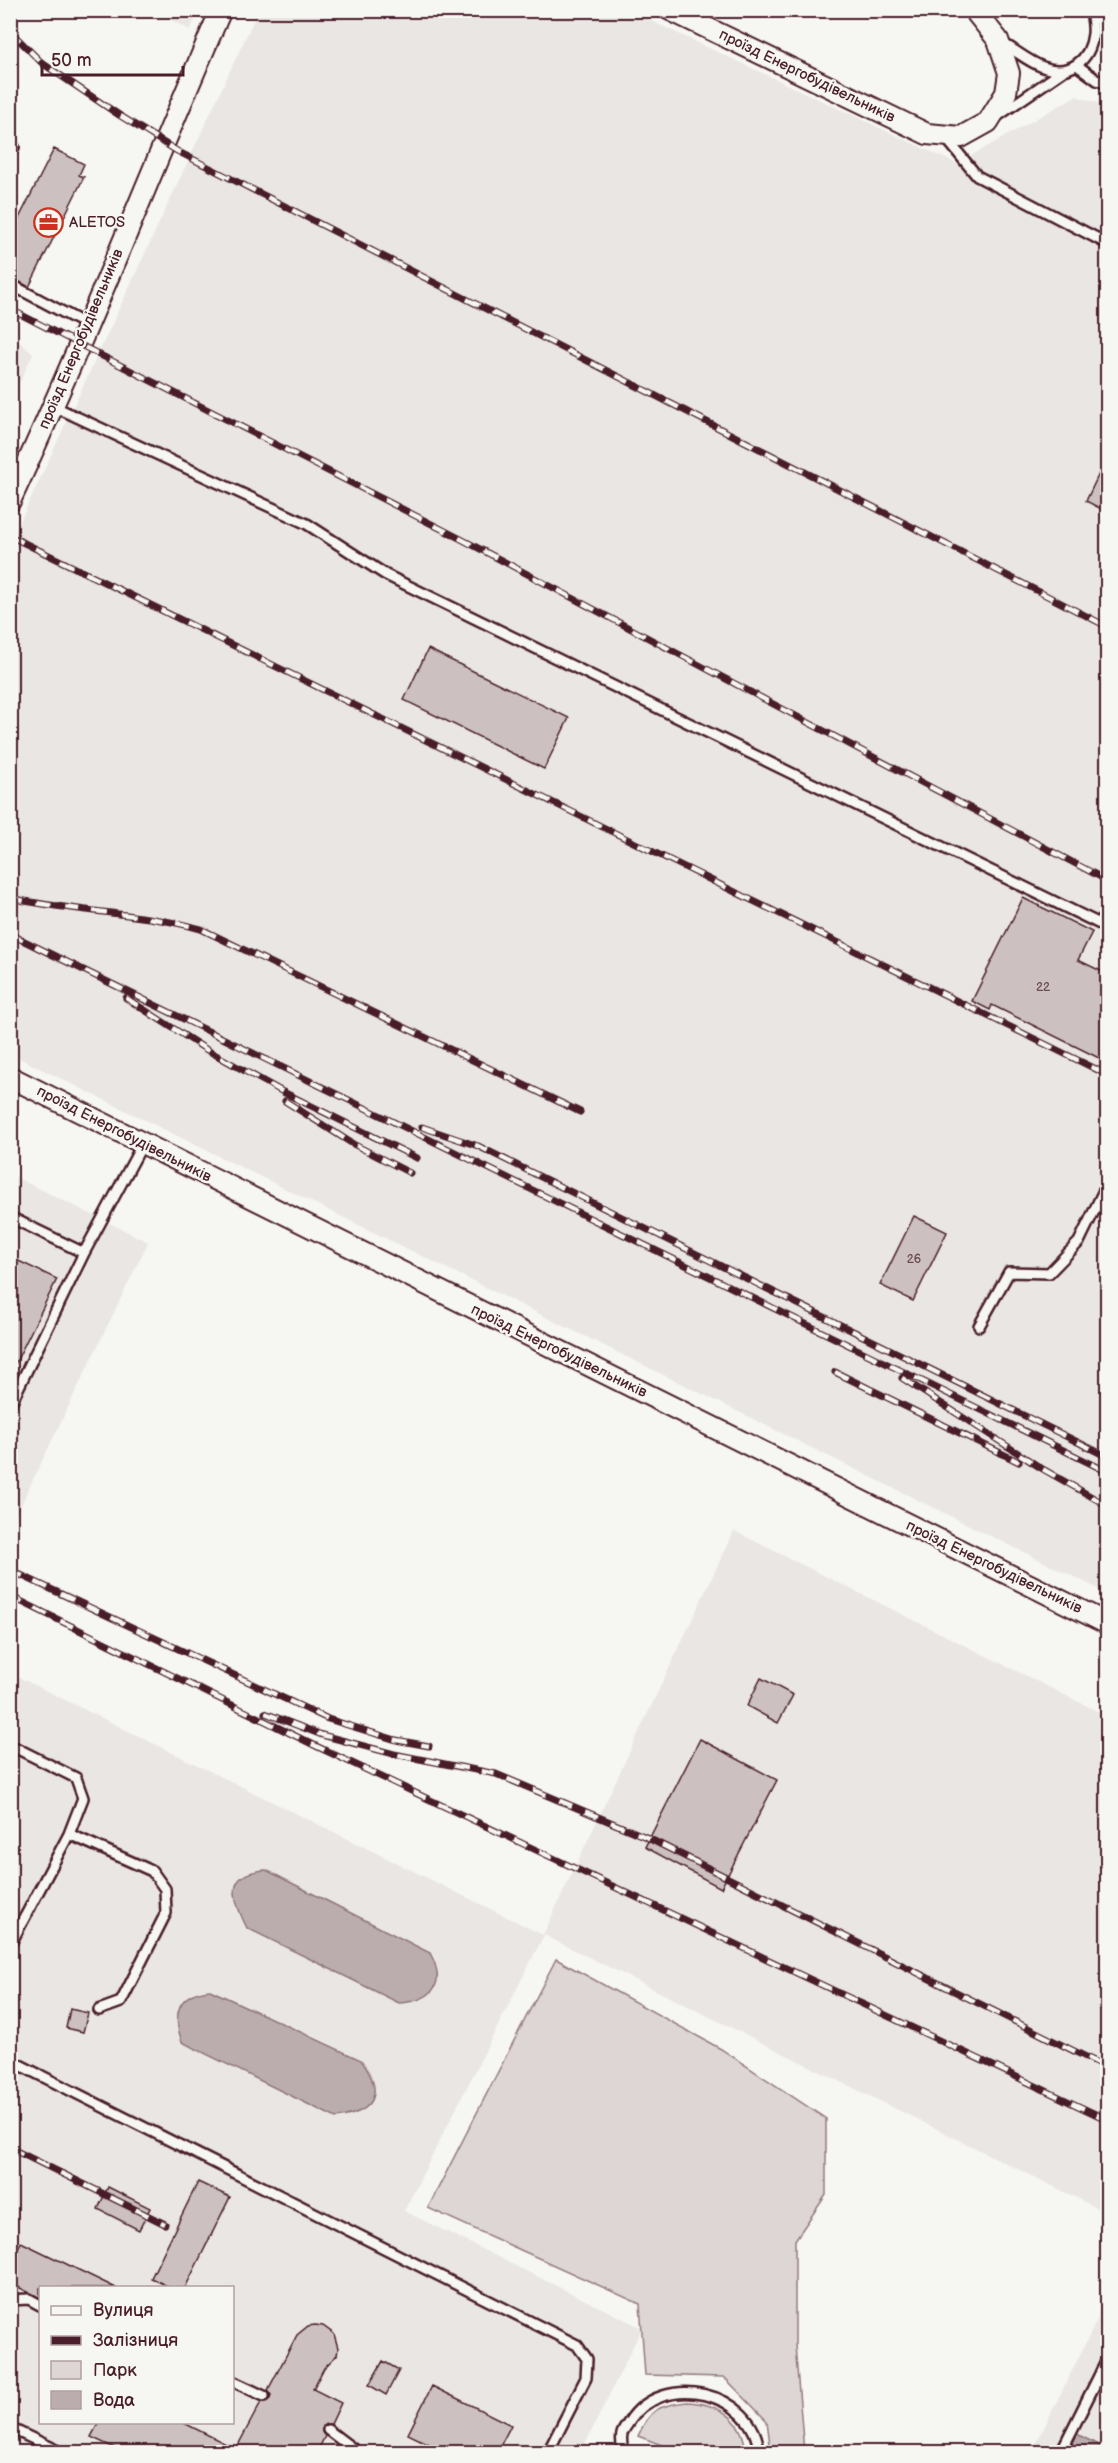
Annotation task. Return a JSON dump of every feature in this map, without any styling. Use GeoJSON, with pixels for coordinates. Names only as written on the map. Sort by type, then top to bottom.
{"type":"FeatureCollection","features":[{"type":"Feature","properties":{"kind":"street","name":"проїзд Енергобудівельників"},"geometry":{"type":"LineString","coordinates":[[10,501],[21,470],[53,406],[221,10]]}},
{"type":"Feature","properties":{"kind":"street","name":"проїзд Енергобудівельників"},"geometry":{"type":"LineString","coordinates":[[670,10],[927,134],[962,137],[988,122],[1006,93],[1009,73],[998,40],[974,10]]}},
{"type":"Feature","properties":{"kind":"street","name":"проїзд Енергобудівельників"},"geometry":{"type":"LineString","coordinates":[[10,1077],[1107,1624]]}},
{"type":"Feature","properties":{"kind":"lane"},"geometry":{"type":"LineString","coordinates":[[988,122],[1064,70],[1078,66],[1089,49],[1094,33],[1091,10]]}},
{"type":"Feature","properties":{"kind":"lane"},"geometry":{"type":"LineString","coordinates":[[998,40],[1043,67],[1064,70]]}},
{"type":"Feature","properties":{"kind":"lane"},"geometry":{"type":"LineString","coordinates":[[1078,66],[1097,80],[1107,84]]}},
{"type":"Feature","properties":{"kind":"lane"},"geometry":{"type":"LineString","coordinates":[[945,136],[977,176],[1107,244]]}},
{"type":"Feature","properties":{"kind":"lane"},"geometry":{"type":"LineString","coordinates":[[10,284],[87,325]]}},
{"type":"Feature","properties":{"kind":"lane"},"geometry":{"type":"LineString","coordinates":[[53,406],[307,524],[386,575],[1107,928]]}},
{"type":"Feature","properties":{"kind":"lane"},"geometry":{"type":"LineString","coordinates":[[10,1406],[84,1253],[143,1143]]}},
{"type":"Feature","properties":{"kind":"lane"},"geometry":{"type":"LineString","coordinates":[[979,1326],[1009,1272],[1049,1273],[1079,1242],[1107,1182]]}},
{"type":"Feature","properties":{"kind":"lane"},"geometry":{"type":"LineString","coordinates":[[10,1217],[84,1253]]}},
{"type":"Feature","properties":{"kind":"lane"},"geometry":{"type":"LineString","coordinates":[[10,1745],[76,1778],[82,1798],[69,1834],[10,1945]]}},
{"type":"Feature","properties":{"kind":"lane"},"geometry":{"type":"LineString","coordinates":[[69,1834],[152,1871],[165,1889],[166,1912],[121,2002],[99,2010]]}},
{"type":"Feature","properties":{"kind":"lane"},"geometry":{"type":"LineString","coordinates":[[10,2060],[577,2345],[587,2359],[586,2378],[548,2452]]}},
{"type":"Feature","properties":{"kind":"lane"},"geometry":{"type":"LineString","coordinates":[[10,2300],[29,2299],[39,2304]]}},
{"type":"Feature","properties":{"kind":"lane"},"geometry":{"type":"LineString","coordinates":[[1061,2452],[1107,2358]]}},
{"type":"Feature","properties":{"kind":"lane"},"geometry":{"type":"LineString","coordinates":[[234,2382],[264,2396]]}},
{"type":"Feature","properties":{"kind":"lane"},"geometry":{"type":"LineString","coordinates":[[623,2452],[622,2434],[635,2412],[657,2397],[689,2391],[721,2400],[746,2416],[759,2452]]}},
{"type":"Feature","properties":{"kind":"lane"},"geometry":{"type":"LineString","coordinates":[[10,2428],[61,2452]]}},
{"type":"Feature","properties":{"kind":"lane"},"geometry":{"type":"LineString","coordinates":[[328,2430],[357,2452]]}},
{"type":"Feature","properties":{"kind":"shaded area"},"geometry":{"type":"Polygon","coordinates":[[[199,10],[190,30],[153,11],[199,10]]]}},
{"type":"Feature","properties":{"kind":"shaded area"},"geometry":{"type":"Polygon","coordinates":[[[258,11],[630,11],[957,164],[1076,96],[1107,106],[1107,1593],[11,1054],[11,541],[258,11]]]}},
{"type":"Feature","properties":{"kind":"shaded area"},"geometry":{"type":"Polygon","coordinates":[[[11,335],[33,354],[11,400],[11,335]]]}},
{"type":"Feature","properties":{"kind":"shaded area"},"geometry":{"type":"Polygon","coordinates":[[[11,1175],[148,1242],[11,1525],[11,1175]]]}},
{"type":"Feature","properties":{"kind":"shaded area"},"geometry":{"type":"Polygon","coordinates":[[[734,1531],[1107,1716],[1107,2213],[544,1935],[404,2211],[642,2328],[581,2452],[11,2452],[10,1673],[543,1935],[734,1531]]]}},
{"type":"Feature","properties":{"kind":"shaded area"},"geometry":{"type":"Polygon","coordinates":[[[1107,2300],[1107,2452],[1032,2452],[1107,2300]]]}},
{"type":"Feature","properties":{"kind":"green space"},"geometry":{"type":"Polygon","coordinates":[[[556,1959],[721,2049],[826,2119],[826,2195],[795,2240],[795,2345],[804,2452],[771,2452],[767,2421],[724,2377],[645,2375],[640,2304],[428,2208],[556,1959]]]}},
{"type":"Feature","properties":{"kind":"green space"},"geometry":{"type":"Polygon","coordinates":[[[687,2402],[710,2406],[728,2415],[740,2430],[746,2452],[680,2452],[638,2436],[651,2414],[656,2410],[687,2402]]]}},
{"type":"Feature","properties":{"kind":"water"},"geometry":{"type":"Polygon","coordinates":[[[266,1870],[430,1953],[437,1974],[434,1989],[421,1999],[399,2003],[247,1928],[238,1908],[235,1890],[237,1882],[252,1872],[266,1870]]]}},
{"type":"Feature","properties":{"kind":"water"},"geometry":{"type":"Polygon","coordinates":[[[210,1990],[361,2060],[373,2082],[374,2091],[368,2106],[350,2115],[336,2118],[182,2042],[178,2022],[180,2007],[190,1995],[210,1990]]]}},
{"type":"Feature","properties":{"kind":"water"},"geometry":{"type":"Polygon","coordinates":[[[1077,2434],[1100,2446],[1101,2452],[1069,2452],[1077,2434]]]}},
{"type":"Feature","properties":{"kind":"building"},"geometry":{"type":"Polygon","coordinates":[[[54,149],[84,164],[79,175],[84,177],[29,287],[10,277],[10,236],[54,149]]]}},
{"type":"Feature","properties":{"kind":"building"},"geometry":{"type":"Polygon","coordinates":[[[1107,457],[1107,512],[1086,501],[1107,457]]]}},
{"type":"Feature","properties":{"kind":"building"},"geometry":{"type":"Polygon","coordinates":[[[428,649],[569,718],[544,769],[404,700],[428,649]]]}},
{"type":"Feature","properties":{"kind":"building"},"geometry":{"type":"Polygon","coordinates":[[[1023,898],[1092,932],[1078,960],[1107,974],[1107,1062],[992,1005],[990,1010],[972,1001],[1023,898]]]}},
{"type":"Feature","properties":{"kind":"building"},"geometry":{"type":"Polygon","coordinates":[[[914,1216],[947,1232],[913,1301],[880,1285],[914,1216]]]}},
{"type":"Feature","properties":{"kind":"building"},"geometry":{"type":"Polygon","coordinates":[[[10,1257],[57,1279],[10,1374],[10,1257]]]}},
{"type":"Feature","properties":{"kind":"building"},"geometry":{"type":"Polygon","coordinates":[[[761,1678],[793,1695],[778,1723],[747,1706],[761,1678]]]}},
{"type":"Feature","properties":{"kind":"building"},"geometry":{"type":"Polygon","coordinates":[[[700,1739],[777,1780],[721,1888],[645,1847],[700,1739]]]}},
{"type":"Feature","properties":{"kind":"building"},"geometry":{"type":"Polygon","coordinates":[[[70,2009],[88,2013],[83,2032],[66,2028],[70,2009]]]}},
{"type":"Feature","properties":{"kind":"building"},"geometry":{"type":"Polygon","coordinates":[[[198,2182],[230,2197],[186,2286],[167,2286],[151,2278],[198,2182]]]}},
{"type":"Feature","properties":{"kind":"building"},"geometry":{"type":"Polygon","coordinates":[[[108,2187],[150,2208],[139,2230],[98,2209],[108,2187]]]}},
{"type":"Feature","properties":{"kind":"building"},"geometry":{"type":"Polygon","coordinates":[[[21,2242],[112,2286],[39,2286],[39,2298],[10,2283],[10,2265],[21,2242]]]}},
{"type":"Feature","properties":{"kind":"building"},"geometry":{"type":"Polygon","coordinates":[[[308,2326],[323,2326],[334,2334],[338,2348],[337,2355],[324,2368],[313,2389],[341,2403],[331,2424],[322,2426],[325,2436],[317,2452],[123,2452],[91,2437],[98,2424],[186,2424],[236,2449],[261,2402],[270,2399],[271,2395],[268,2390],[297,2335],[308,2326]]]}},
{"type":"Feature","properties":{"kind":"building"},"geometry":{"type":"Polygon","coordinates":[[[383,2361],[399,2370],[386,2395],[369,2385],[383,2361]]]}},
{"type":"Feature","properties":{"kind":"building"},"geometry":{"type":"Polygon","coordinates":[[[432,2386],[511,2425],[497,2452],[445,2452],[408,2434],[432,2386]]]}},
{"type":"Feature","properties":{"kind":"railway"},"geometry":{"type":"LineString","coordinates":[[10,31],[42,63],[177,151],[1108,627]]}},
{"type":"Feature","properties":{"kind":"railway"},"geometry":{"type":"LineString","coordinates":[[10,309],[463,540],[1108,881]]}},
{"type":"Feature","properties":{"kind":"railway"},"geometry":{"type":"LineString","coordinates":[[10,536],[1108,1075]]}},
{"type":"Feature","properties":{"kind":"railway"},"geometry":{"type":"LineString","coordinates":[[10,898],[154,919],[201,929],[580,1112]]}},
{"type":"Feature","properties":{"kind":"railway"},"geometry":{"type":"LineString","coordinates":[[10,934],[1108,1472]]}},
{"type":"Feature","properties":{"kind":"railway"},"geometry":{"type":"LineString","coordinates":[[126,998],[207,1050],[283,1092],[417,1158]]}},
{"type":"Feature","properties":{"kind":"railway"},"geometry":{"type":"LineString","coordinates":[[285,1101],[353,1144],[410,1173]]}},
{"type":"Feature","properties":{"kind":"railway"},"geometry":{"type":"LineString","coordinates":[[422,1127],[478,1146],[1108,1457]]}},
{"type":"Feature","properties":{"kind":"railway"},"geometry":{"type":"LineString","coordinates":[[835,1372],[1019,1462]]}},
{"type":"Feature","properties":{"kind":"railway"},"geometry":{"type":"LineString","coordinates":[[902,1378],[1041,1468],[1108,1506]]}},
{"type":"Feature","properties":{"kind":"railway"},"geometry":{"type":"LineString","coordinates":[[10,1570],[328,1719],[396,1740],[429,1746]]}},
{"type":"Feature","properties":{"kind":"railway"},"geometry":{"type":"LineString","coordinates":[[10,1596],[318,1747],[1108,2120]]}},
{"type":"Feature","properties":{"kind":"railway"},"geometry":{"type":"LineString","coordinates":[[265,1713],[322,1735],[394,1754],[496,1774],[646,1837],[1108,2068]]}},
{"type":"Feature","properties":{"kind":"railway"},"geometry":{"type":"LineString","coordinates":[[10,2148],[165,2224]]}},
{"type":"Feature","properties":{"kind":"place","name":"ALETOS"},"geometry":{"type":"Point","coordinates":[48,222]}}]}
